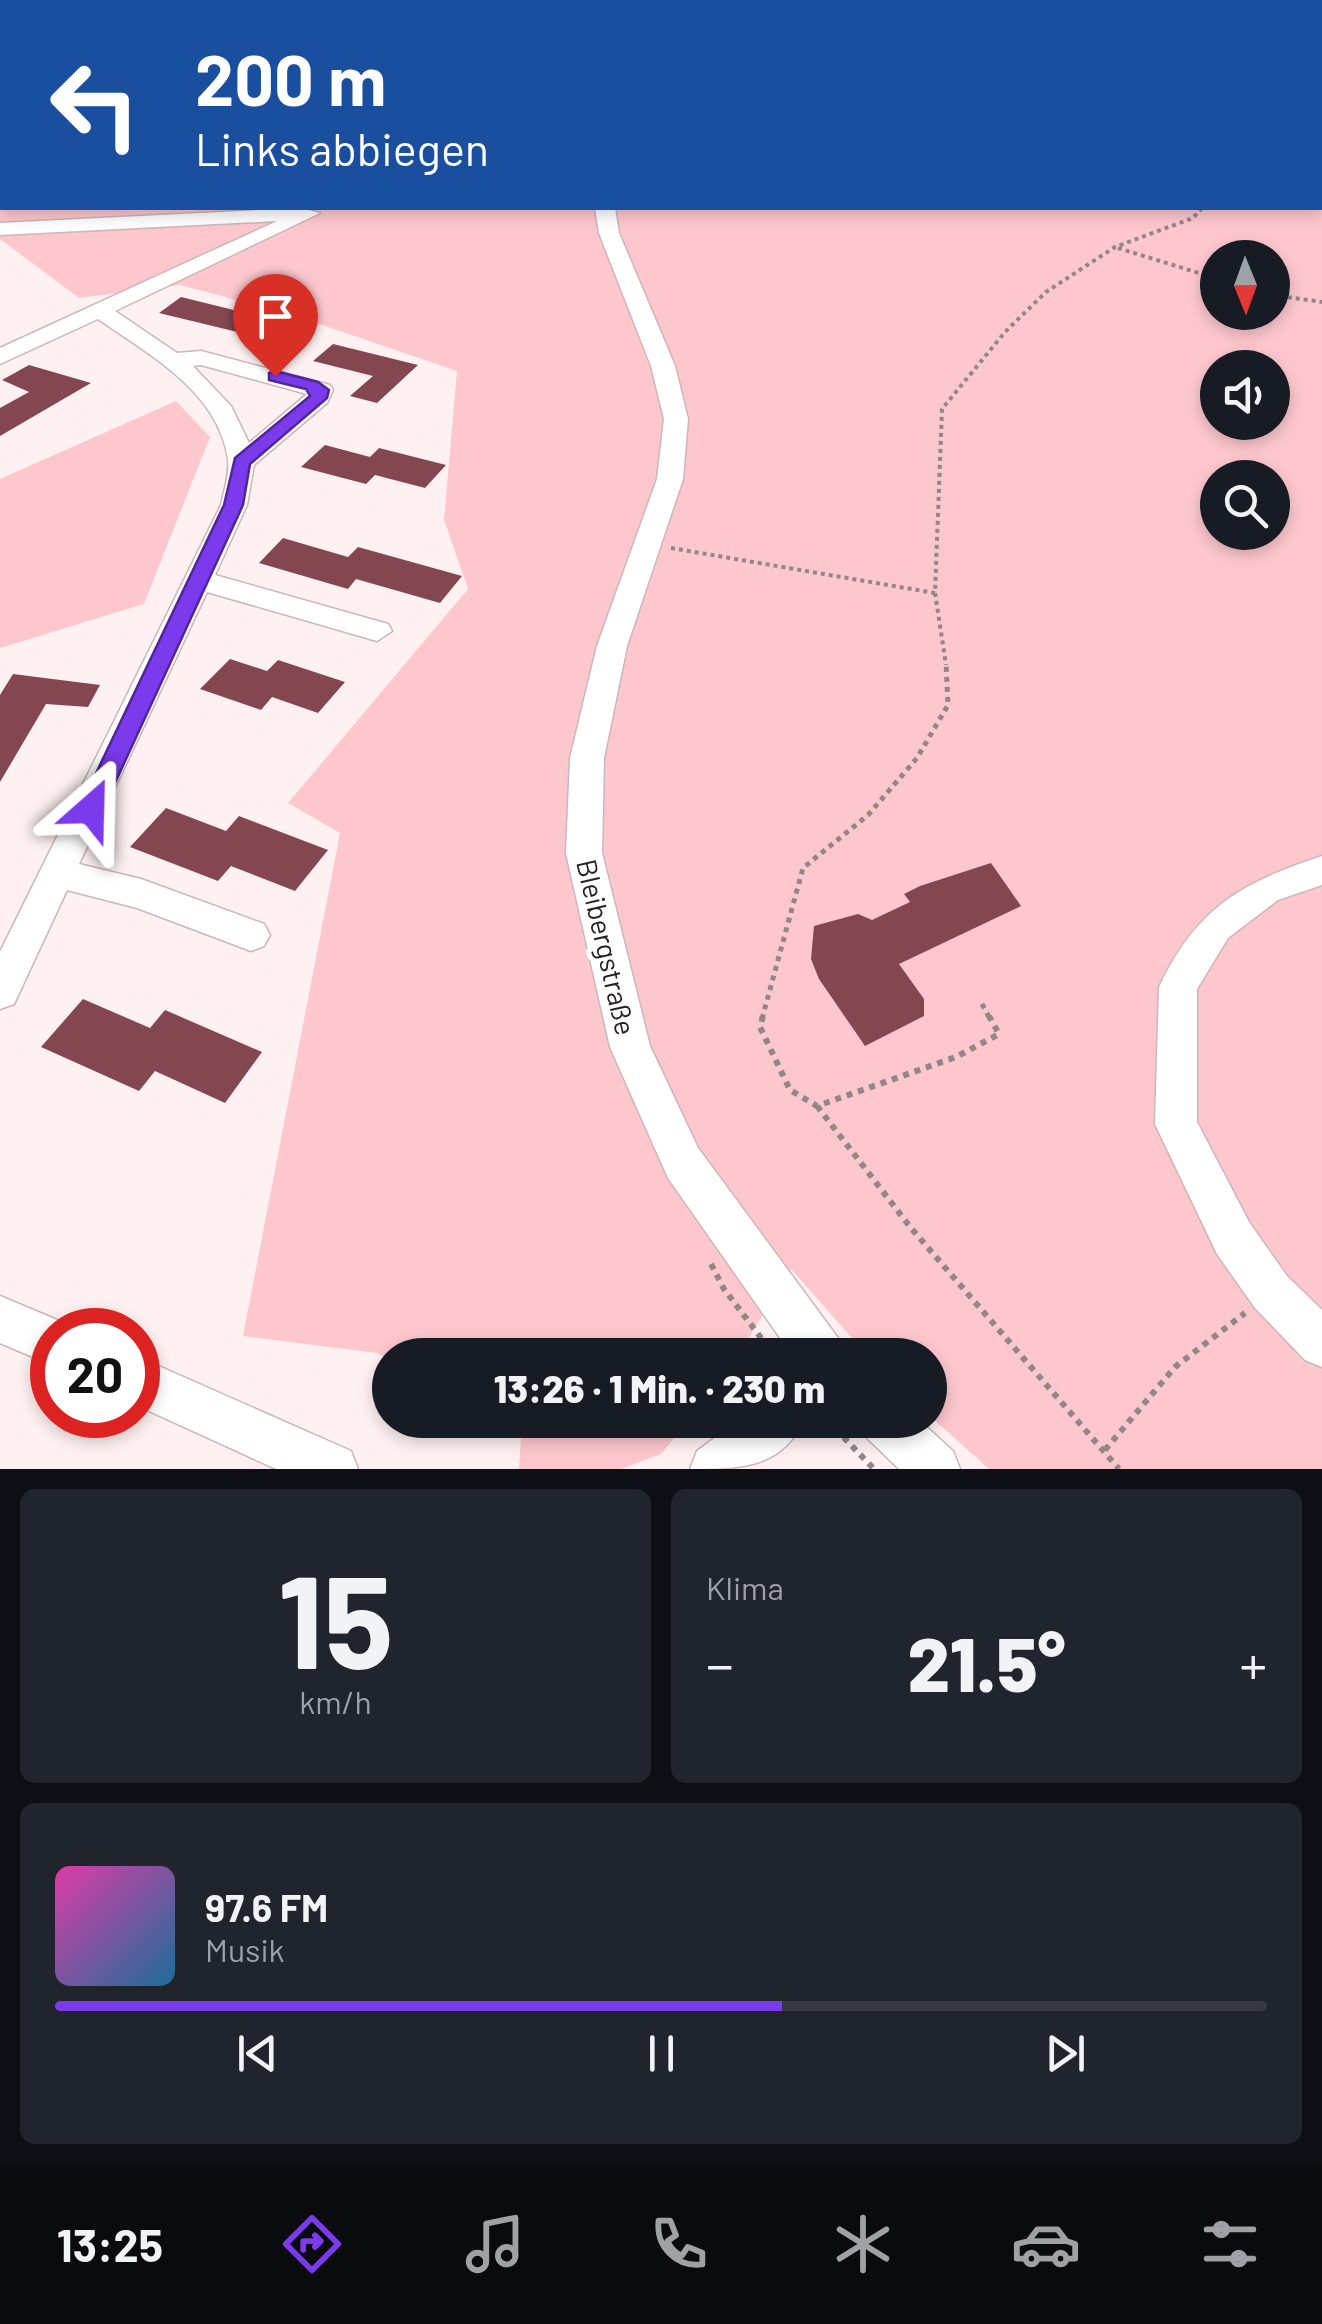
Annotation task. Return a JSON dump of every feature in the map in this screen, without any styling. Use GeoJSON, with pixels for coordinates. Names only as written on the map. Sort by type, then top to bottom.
{"type":"FeatureCollection","features":[{"type":"Feature","properties":{"kind":"street"},"geometry":{"type":"LineString","coordinates":[[0,229],[317,210]]}},
{"type":"Feature","properties":{"kind":"street"},"geometry":{"type":"LineString","coordinates":[[0,356],[317,210]]}},
{"type":"Feature","properties":{"kind":"street","name":"Bleibergstraße"},"geometry":{"type":"LineString","coordinates":[[605,210],[609,233],[663,366],[676,419],[670,479],[612,646],[587,758],[584,853],[630,1047],[683,1162],[809,1338]]}},
{"type":"Feature","properties":{"kind":"street"},"geometry":{"type":"LineString","coordinates":[[0,992],[234,505],[242,462],[229,416],[172,361],[99,310]]}},
{"type":"Feature","properties":{"kind":"street"},"geometry":{"type":"LineString","coordinates":[[0,326],[29,342]]}},
{"type":"Feature","properties":{"kind":"street"},"geometry":{"type":"LineString","coordinates":[[172,361],[201,358],[321,390],[318,398],[242,462]]}},
{"type":"Feature","properties":{"kind":"street"},"geometry":{"type":"LineString","coordinates":[[198,580],[377,632]]}},
{"type":"Feature","properties":{"kind":"street"},"geometry":{"type":"LineString","coordinates":[[1322,870],[1265,890],[1216,926],[1178,986],[1176,1124],[1233,1238],[1271,1292],[1322,1343]]}},
{"type":"Feature","properties":{"kind":"street"},"geometry":{"type":"LineString","coordinates":[[60,874],[141,894],[251,936]]}},
{"type":"Feature","properties":{"kind":"street"},"geometry":{"type":"LineString","coordinates":[[0,1319],[30,1332]]}},
{"type":"Feature","properties":{"kind":"street"},"geometry":{"type":"LineString","coordinates":[[160,1391],[326,1466]]}},
{"type":"Feature","properties":{"kind":"street"},"geometry":{"type":"LineString","coordinates":[[715,1469],[756,1438]]}},
{"type":"Feature","properties":{"kind":"street"},"geometry":{"type":"LineString","coordinates":[[902,1438],[935,1469]]}},
{"type":"Feature","properties":{"kind":"path"},"geometry":{"type":"LineString","coordinates":[[1119,1469],[911,1228],[817,1106],[790,1090],[760,1028],[803,868],[868,816],[917,758],[948,705],[945,635],[935,593],[942,409],[1005,332],[1046,292],[1115,247],[1193,218],[1200,210]]}},
{"type":"Feature","properties":{"kind":"path"},"geometry":{"type":"LineString","coordinates":[[1115,247],[1200,273]]}},
{"type":"Feature","properties":{"kind":"path"},"geometry":{"type":"LineString","coordinates":[[1290,298],[1322,302]]}},
{"type":"Feature","properties":{"kind":"path"},"geometry":{"type":"LineString","coordinates":[[649,544],[935,593]]}},
{"type":"Feature","properties":{"kind":"path"},"geometry":{"type":"LineString","coordinates":[[817,1106],[956,1057],[999,1034],[982,1004]]}},
{"type":"Feature","properties":{"kind":"path"},"geometry":{"type":"LineString","coordinates":[[706,1255],[724,1289],[761,1338]]}},
{"type":"Feature","properties":{"kind":"path"},"geometry":{"type":"LineString","coordinates":[[1105,1450],[1175,1367],[1271,1292]]}},
{"type":"Feature","properties":{"kind":"path"},"geometry":{"type":"LineString","coordinates":[[844,1438],[874,1469]]}},
{"type":"Feature","properties":{"kind":"shaded area"},"geometry":{"type":"Polygon","coordinates":[[[0,210],[1322,210],[1322,1469],[989,1469],[947,1431],[947,1338],[852,1338],[791,1269],[748,1338],[372,1338],[372,1352],[243,1336],[340,833],[288,803],[468,589],[444,520],[457,371],[293,315],[180,285],[79,298],[0,239],[0,210]]]}},
{"type":"Feature","properties":{"kind":"shaded area"},"geometry":{"type":"Polygon","coordinates":[[[176,401],[210,437],[144,604],[0,648],[0,479],[176,401]]]}},
{"type":"Feature","properties":{"kind":"shaded area"},"geometry":{"type":"Polygon","coordinates":[[[521,1438],[674,1438],[661,1454],[621,1469],[519,1469],[521,1438]]]}},
{"type":"Feature","properties":{"kind":"building"},"geometry":{"type":"Polygon","coordinates":[[[181,297],[287,323],[266,339],[159,313],[181,297]]]}},
{"type":"Feature","properties":{"kind":"building"},"geometry":{"type":"Polygon","coordinates":[[[333,344],[418,365],[377,403],[350,396],[373,376],[313,361],[333,344]]]}},
{"type":"Feature","properties":{"kind":"building"},"geometry":{"type":"Polygon","coordinates":[[[29,365],[91,383],[0,436],[0,408],[29,392],[2,380],[29,365]]]}},
{"type":"Feature","properties":{"kind":"building"},"geometry":{"type":"Polygon","coordinates":[[[325,445],[370,457],[379,448],[446,465],[425,488],[375,475],[366,484],[301,467],[325,445]]]}},
{"type":"Feature","properties":{"kind":"building"},"geometry":{"type":"Polygon","coordinates":[[[283,538],[348,557],[358,547],[462,576],[440,603],[356,579],[348,589],[259,563],[283,538]]]}},
{"type":"Feature","properties":{"kind":"building"},"geometry":{"type":"Polygon","coordinates":[[[230,659],[267,671],[278,660],[345,682],[318,713],[272,697],[261,710],[200,689],[230,659]]]}},
{"type":"Feature","properties":{"kind":"building"},"geometry":{"type":"Polygon","coordinates":[[[13,674],[100,685],[88,707],[46,704],[0,782],[0,695],[13,674]]]}},
{"type":"Feature","properties":{"kind":"building"},"geometry":{"type":"Polygon","coordinates":[[[166,808],[226,831],[239,816],[328,850],[295,891],[231,866],[218,881],[130,847],[166,808]]]}},
{"type":"Feature","properties":{"kind":"building"},"geometry":{"type":"Polygon","coordinates":[[[991,863],[1021,906],[899,964],[924,999],[924,1016],[865,1046],[819,979],[811,959],[814,926],[858,914],[872,920],[910,902],[904,894],[920,886],[991,863]]]}},
{"type":"Feature","properties":{"kind":"building"},"geometry":{"type":"Polygon","coordinates":[[[83,999],[150,1028],[165,1010],[262,1052],[225,1103],[155,1071],[139,1091],[41,1047],[83,999]]]}},
{"type":"Feature","properties":{"kind":"route"},"geometry":{"type":"LineString","coordinates":[[91,809],[234,505],[242,462],[318,398],[321,390],[312,385],[275,376]]}}]}
